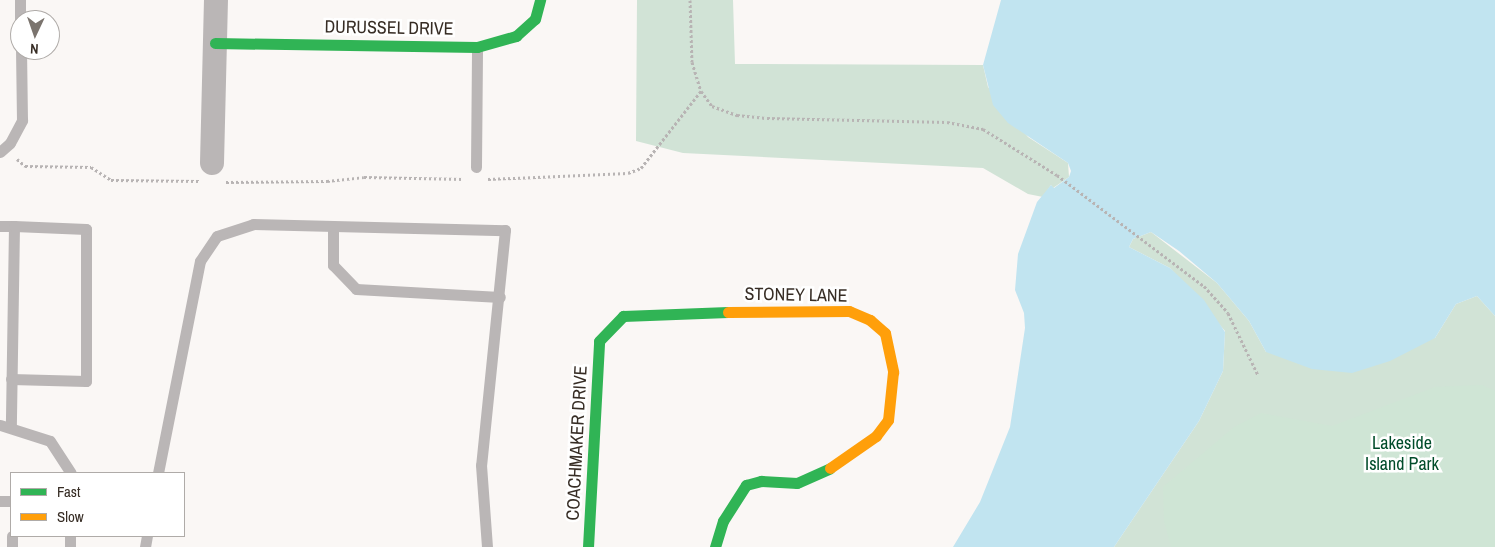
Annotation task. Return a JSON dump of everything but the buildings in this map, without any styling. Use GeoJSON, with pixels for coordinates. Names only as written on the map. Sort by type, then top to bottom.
{"type":"FeatureCollection","features":[{"type":"Feature","properties":{"kind":"street"},"geometry":{"type":"LineString","coordinates":[[213,175],[216,0]]}},
{"type":"Feature","properties":{"kind":"street","name":"DURUSSEL DRIVE"},"geometry":{"type":"LineString","coordinates":[[215,43],[477,46],[516,36],[535,19],[540,0]]}},
{"type":"Feature","properties":{"kind":"street","name":"STONEY LANE"},"geometry":{"type":"LineString","coordinates":[[599,342],[604,332],[623,316],[661,312],[849,312],[870,320],[885,333],[893,372],[892,398],[888,420],[876,436],[818,476],[797,483],[761,481],[746,485],[723,521],[714,547]]}},
{"type":"Feature","properties":{"kind":"street","name":"COACHMAKER DRIVE"},"geometry":{"type":"LineString","coordinates":[[588,547],[594,500],[599,342]]}},
{"type":"Feature","properties":{"kind":"lane"},"geometry":{"type":"LineString","coordinates":[[476,167],[477,46]]}},
{"type":"Feature","properties":{"kind":"lane"},"geometry":{"type":"LineString","coordinates":[[3,149],[22,120],[21,60]]}},
{"type":"Feature","properties":{"kind":"lane"},"geometry":{"type":"LineString","coordinates":[[158,472],[200,261],[217,236],[253,224],[333,228],[505,230],[500,297],[482,465],[487,547]]}},
{"type":"Feature","properties":{"kind":"lane"},"geometry":{"type":"LineString","coordinates":[[0,226],[86,229],[86,380],[11,379]]}},
{"type":"Feature","properties":{"kind":"lane"},"geometry":{"type":"LineString","coordinates":[[14,226],[11,379],[6,426],[50,440],[70,472]]}},
{"type":"Feature","properties":{"kind":"lane"},"geometry":{"type":"LineString","coordinates":[[333,228],[332,265],[356,288],[500,297]]}},
{"type":"Feature","properties":{"kind":"path"},"geometry":{"type":"LineString","coordinates":[[690,0],[692,62],[701,91],[712,106],[737,115],[947,122],[983,129],[1057,174],[1204,286],[1228,313],[1258,375]]}},
{"type":"Feature","properties":{"kind":"path"},"geometry":{"type":"LineString","coordinates":[[483,179],[628,173],[641,168],[701,91]]}},
{"type":"Feature","properties":{"kind":"path"},"geometry":{"type":"LineString","coordinates":[[3,149],[25,166],[91,167],[111,180],[213,175],[327,181],[364,176],[474,179]]}},
{"type":"Feature","properties":{"kind":"green space"},"geometry":{"type":"Polygon","coordinates":[[[637,0],[733,0],[735,64],[983,65],[988,87],[1028,137],[1068,163],[1069,177],[1053,188],[1051,185],[1043,197],[1028,194],[983,168],[683,153],[636,141],[637,0]]]}},
{"type":"Feature","properties":{"kind":"green space","name":"Lakeside Island Park"},"geometry":{"type":"Polygon","coordinates":[[[1151,232],[1217,283],[1249,321],[1266,352],[1435,338],[1456,304],[1477,296],[1495,316],[1495,547],[1114,547],[1199,421],[1223,371],[1225,331],[1170,268],[1129,247],[1133,239],[1151,232]]]}},
{"type":"Feature","properties":{"kind":"green space","name":"Lakeside Island Park"},"geometry":{"type":"Polygon","coordinates":[[[1482,385],[1495,391],[1495,547],[1171,547],[1164,521],[1163,487],[1234,427],[1261,413],[1332,426],[1435,387],[1482,385]]]}},
{"type":"Feature","properties":{"kind":"water"},"geometry":{"type":"Polygon","coordinates":[[[1001,0],[1495,0],[1495,316],[1477,296],[1456,304],[1435,338],[1390,361],[1352,373],[1312,369],[1266,352],[1249,321],[1217,283],[1179,251],[1151,232],[1133,239],[1129,247],[1170,268],[1204,300],[1225,332],[1223,371],[1199,421],[1114,547],[953,547],[980,502],[1010,427],[1025,328],[1024,313],[1015,290],[1018,254],[1037,202],[1051,185],[1054,188],[1069,177],[1071,171],[1068,163],[1008,123],[993,105],[983,65],[1001,0]]]}},
{"type":"Feature","properties":{"kind":"traffic: fast"},"geometry":{"type":"LineString","coordinates":[[215,43],[477,47],[516,36],[535,19],[540,0]]}},
{"type":"Feature","properties":{"kind":"traffic: fast"},"geometry":{"type":"LineString","coordinates":[[588,547],[599,341],[623,316],[728,312]]}},
{"type":"Feature","properties":{"kind":"traffic: fast"},"geometry":{"type":"LineString","coordinates":[[715,547],[723,521],[746,485],[761,481],[797,483],[830,468]]}},
{"type":"Feature","properties":{"kind":"traffic: slow"},"geometry":{"type":"LineString","coordinates":[[728,312],[849,311],[870,320],[885,333],[893,372],[888,420],[876,436],[830,468]]}}]}
